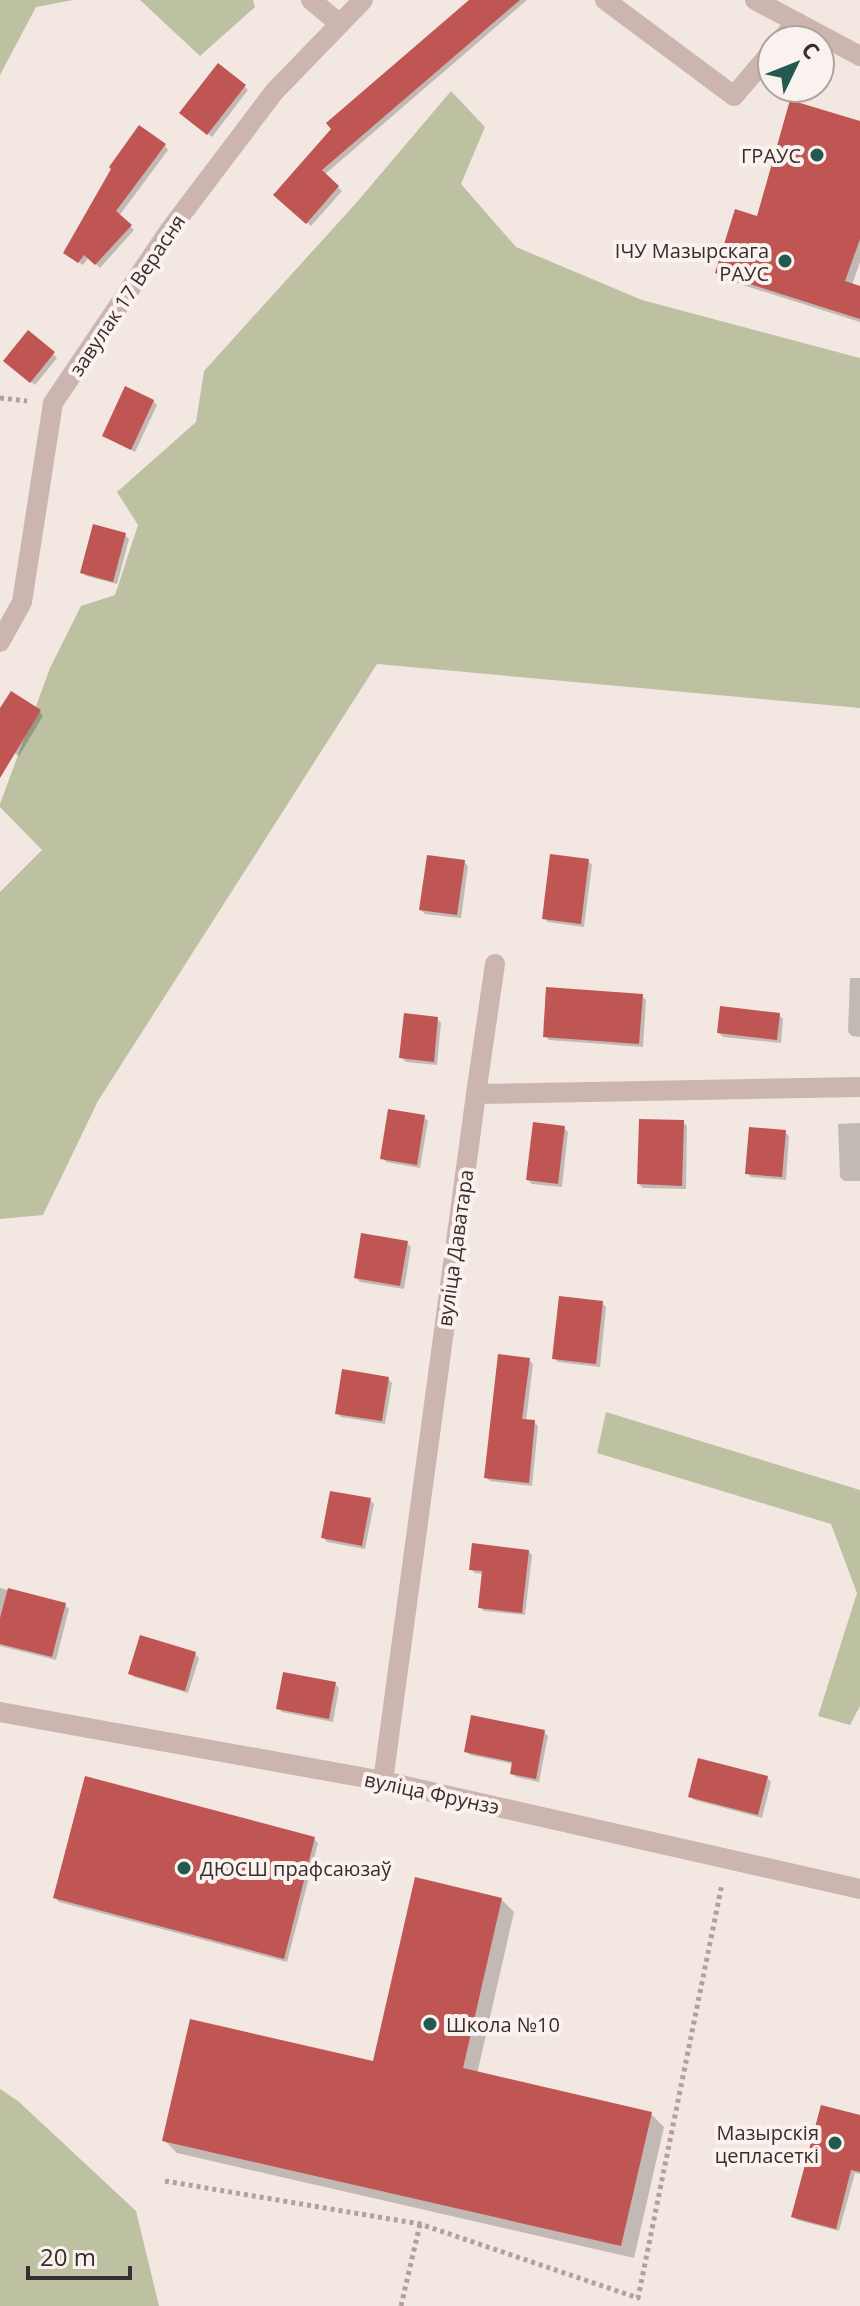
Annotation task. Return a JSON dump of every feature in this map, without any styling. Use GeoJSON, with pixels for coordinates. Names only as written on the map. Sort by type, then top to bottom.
{"type":"FeatureCollection","features":[{"type":"Feature","properties":{"kind":"street"},"geometry":{"type":"LineString","coordinates":[[311,0],[340,24]]}},
{"type":"Feature","properties":{"kind":"street","name":"завулак 17 Верасня"},"geometry":{"type":"LineString","coordinates":[[0,642],[22,602],[53,403],[188,206],[274,92],[363,0]]}},
{"type":"Feature","properties":{"kind":"street"},"geometry":{"type":"LineString","coordinates":[[605,0],[734,96],[756,70]]}},
{"type":"Feature","properties":{"kind":"street"},"geometry":{"type":"LineString","coordinates":[[755,0],[860,56]]}},
{"type":"Feature","properties":{"kind":"street","name":"вуліца Даватара"},"geometry":{"type":"LineString","coordinates":[[383,1781],[495,964]]}},
{"type":"Feature","properties":{"kind":"street"},"geometry":{"type":"LineString","coordinates":[[476,1094],[860,1087]]}},
{"type":"Feature","properties":{"kind":"street","name":"вуліца Фрунзэ"},"geometry":{"type":"LineString","coordinates":[[0,1712],[383,1781],[860,1889]]}},
{"type":"Feature","properties":{"kind":"path"},"geometry":{"type":"LineString","coordinates":[[165,2181],[420,2224],[638,2298],[728,1858]]}},
{"type":"Feature","properties":{"kind":"path"},"geometry":{"type":"LineString","coordinates":[[401,2306],[420,2224]]}},
{"type":"Feature","properties":{"kind":"green space"},"geometry":{"type":"Polygon","coordinates":[[[0,0],[73,0],[36,7],[0,75],[0,0]]]}},
{"type":"Feature","properties":{"kind":"green space"},"geometry":{"type":"Polygon","coordinates":[[[140,0],[253,0],[255,7],[200,56],[140,0]]]}},
{"type":"Feature","properties":{"kind":"green space"},"geometry":{"type":"Polygon","coordinates":[[[451,91],[485,127],[461,184],[516,247],[642,300],[860,358],[860,708],[377,664],[98,1101],[43,1215],[0,1219],[0,892],[42,850],[0,804],[50,668],[81,606],[115,595],[138,525],[117,492],[196,422],[204,371],[357,202],[451,91]]]}},
{"type":"Feature","properties":{"kind":"green space"},"geometry":{"type":"Polygon","coordinates":[[[606,1412],[860,1490],[860,1706],[850,1725],[818,1716],[857,1593],[831,1524],[597,1453],[606,1412]]]}},
{"type":"Feature","properties":{"kind":"green space"},"geometry":{"type":"Polygon","coordinates":[[[0,2089],[18,2101],[136,2211],[159,2306],[0,2306],[0,2089]]]}},
{"type":"Feature","properties":{"kind":"building"},"geometry":{"type":"Polygon","coordinates":[[[469,0],[520,0],[322,170],[339,186],[306,224],[273,195],[331,129],[326,123],[469,0]]]}},
{"type":"Feature","properties":{"kind":"building"},"geometry":{"type":"Polygon","coordinates":[[[218,63],[246,85],[207,135],[179,113],[218,63]]]}},
{"type":"Feature","properties":{"kind":"building"},"geometry":{"type":"Polygon","coordinates":[[[789,104],[803,104],[860,121],[860,239],[845,281],[860,286],[860,319],[715,273],[735,209],[757,216],[789,104]]]}},
{"type":"Feature","properties":{"kind":"building"},"geometry":{"type":"Polygon","coordinates":[[[139,125],[166,144],[116,211],[132,225],[95,265],[84,255],[78,263],[63,253],[111,169],[109,167],[139,125]]]}},
{"type":"Feature","properties":{"kind":"building"},"geometry":{"type":"Polygon","coordinates":[[[28,330],[55,352],[30,383],[3,361],[28,330]]]}},
{"type":"Feature","properties":{"kind":"building"},"geometry":{"type":"Polygon","coordinates":[[[125,386],[154,400],[131,450],[102,436],[125,386]]]}},
{"type":"Feature","properties":{"kind":"building"},"geometry":{"type":"Polygon","coordinates":[[[93,524],[126,533],[113,582],[80,573],[93,524]]]}},
{"type":"Feature","properties":{"kind":"building"},"geometry":{"type":"Polygon","coordinates":[[[11,691],[41,710],[0,778],[0,708],[11,691]]]}},
{"type":"Feature","properties":{"kind":"building"},"geometry":{"type":"Polygon","coordinates":[[[550,854],[589,859],[581,924],[542,919],[550,854]]]}},
{"type":"Feature","properties":{"kind":"building"},"geometry":{"type":"Polygon","coordinates":[[[427,855],[465,860],[457,915],[419,910],[427,855]]]}},
{"type":"Feature","properties":{"kind":"building"},"geometry":{"type":"Polygon","coordinates":[[[546,987],[643,994],[639,1044],[543,1037],[546,987]]]}},
{"type":"Feature","properties":{"kind":"building"},"geometry":{"type":"Polygon","coordinates":[[[720,1006],[780,1013],[777,1040],[717,1033],[720,1006]]]}},
{"type":"Feature","properties":{"kind":"building"},"geometry":{"type":"Polygon","coordinates":[[[404,1013],[438,1017],[434,1062],[399,1058],[404,1013]]]}},
{"type":"Feature","properties":{"kind":"building"},"geometry":{"type":"Polygon","coordinates":[[[388,1109],[425,1115],[417,1165],[380,1159],[388,1109]]]}},
{"type":"Feature","properties":{"kind":"building"},"geometry":{"type":"Polygon","coordinates":[[[639,1119],[684,1120],[682,1186],[637,1184],[639,1119]]]}},
{"type":"Feature","properties":{"kind":"building"},"geometry":{"type":"Polygon","coordinates":[[[533,1122],[565,1126],[558,1184],[526,1180],[533,1122]]]}},
{"type":"Feature","properties":{"kind":"building"},"geometry":{"type":"Polygon","coordinates":[[[749,1127],[786,1130],[782,1177],[745,1174],[749,1127]]]}},
{"type":"Feature","properties":{"kind":"building"},"geometry":{"type":"Polygon","coordinates":[[[361,1233],[408,1241],[400,1286],[354,1278],[361,1233]]]}},
{"type":"Feature","properties":{"kind":"building"},"geometry":{"type":"Polygon","coordinates":[[[559,1296],[603,1301],[596,1364],[552,1359],[559,1296]]]}},
{"type":"Feature","properties":{"kind":"building"},"geometry":{"type":"Polygon","coordinates":[[[498,1354],[530,1358],[522,1419],[535,1420],[529,1483],[484,1478],[498,1354]]]}},
{"type":"Feature","properties":{"kind":"building"},"geometry":{"type":"Polygon","coordinates":[[[342,1369],[389,1377],[382,1421],[335,1414],[342,1369]]]}},
{"type":"Feature","properties":{"kind":"building"},"geometry":{"type":"Polygon","coordinates":[[[330,1491],[371,1498],[362,1546],[321,1538],[330,1491]]]}},
{"type":"Feature","properties":{"kind":"building"},"geometry":{"type":"Polygon","coordinates":[[[472,1543],[529,1550],[522,1613],[478,1608],[482,1571],[469,1570],[472,1543]]]}},
{"type":"Feature","properties":{"kind":"building"},"geometry":{"type":"Polygon","coordinates":[[[8,1588],[66,1603],[52,1657],[0,1644],[0,1618],[8,1588]]]}},
{"type":"Feature","properties":{"kind":"building"},"geometry":{"type":"Polygon","coordinates":[[[140,1635],[196,1652],[185,1691],[128,1674],[140,1635]]]}},
{"type":"Feature","properties":{"kind":"building"},"geometry":{"type":"Polygon","coordinates":[[[283,1672],[336,1682],[329,1719],[276,1709],[283,1672]]]}},
{"type":"Feature","properties":{"kind":"building"},"geometry":{"type":"Polygon","coordinates":[[[471,1715],[545,1730],[536,1779],[510,1774],[512,1762],[464,1752],[471,1715]]]}},
{"type":"Feature","properties":{"kind":"building"},"geometry":{"type":"Polygon","coordinates":[[[698,1758],[768,1776],[758,1815],[688,1797],[698,1758]]]}},
{"type":"Feature","properties":{"kind":"building","name":"ДЮСШ прафсаюзаў"},"geometry":{"type":"Polygon","coordinates":[[[85,1776],[315,1837],[284,1959],[53,1898],[85,1776]]]}},
{"type":"Feature","properties":{"kind":"building"},"geometry":{"type":"Polygon","coordinates":[[[415,1877],[502,1898],[463,2068],[652,2112],[621,2246],[162,2141],[190,2019],[373,2061],[415,1877]]]}},
{"type":"Feature","properties":{"kind":"building","name":"Мазырскія цепласеткі"},"geometry":{"type":"Polygon","coordinates":[[[821,2105],[860,2115],[860,2172],[851,2170],[836,2229],[791,2217],[821,2105]]]}},
{"type":"Feature","properties":{"kind":"place","name":"ГРАУС"},"geometry":{"type":"Point","coordinates":[817,155]}},
{"type":"Feature","properties":{"kind":"place","name":"ІЧУ Мазырскага РАУС"},"geometry":{"type":"Point","coordinates":[785,261]}},
{"type":"Feature","properties":{"kind":"place","name":"ДЮСШ прафсаюзаў"},"geometry":{"type":"Point","coordinates":[184,1868]}},
{"type":"Feature","properties":{"kind":"place","name":"Школа №10"},"geometry":{"type":"Point","coordinates":[430,2024]}},
{"type":"Feature","properties":{"kind":"place","name":"Мазырскія цепласеткі"},"geometry":{"type":"Point","coordinates":[835,2143]}}]}
